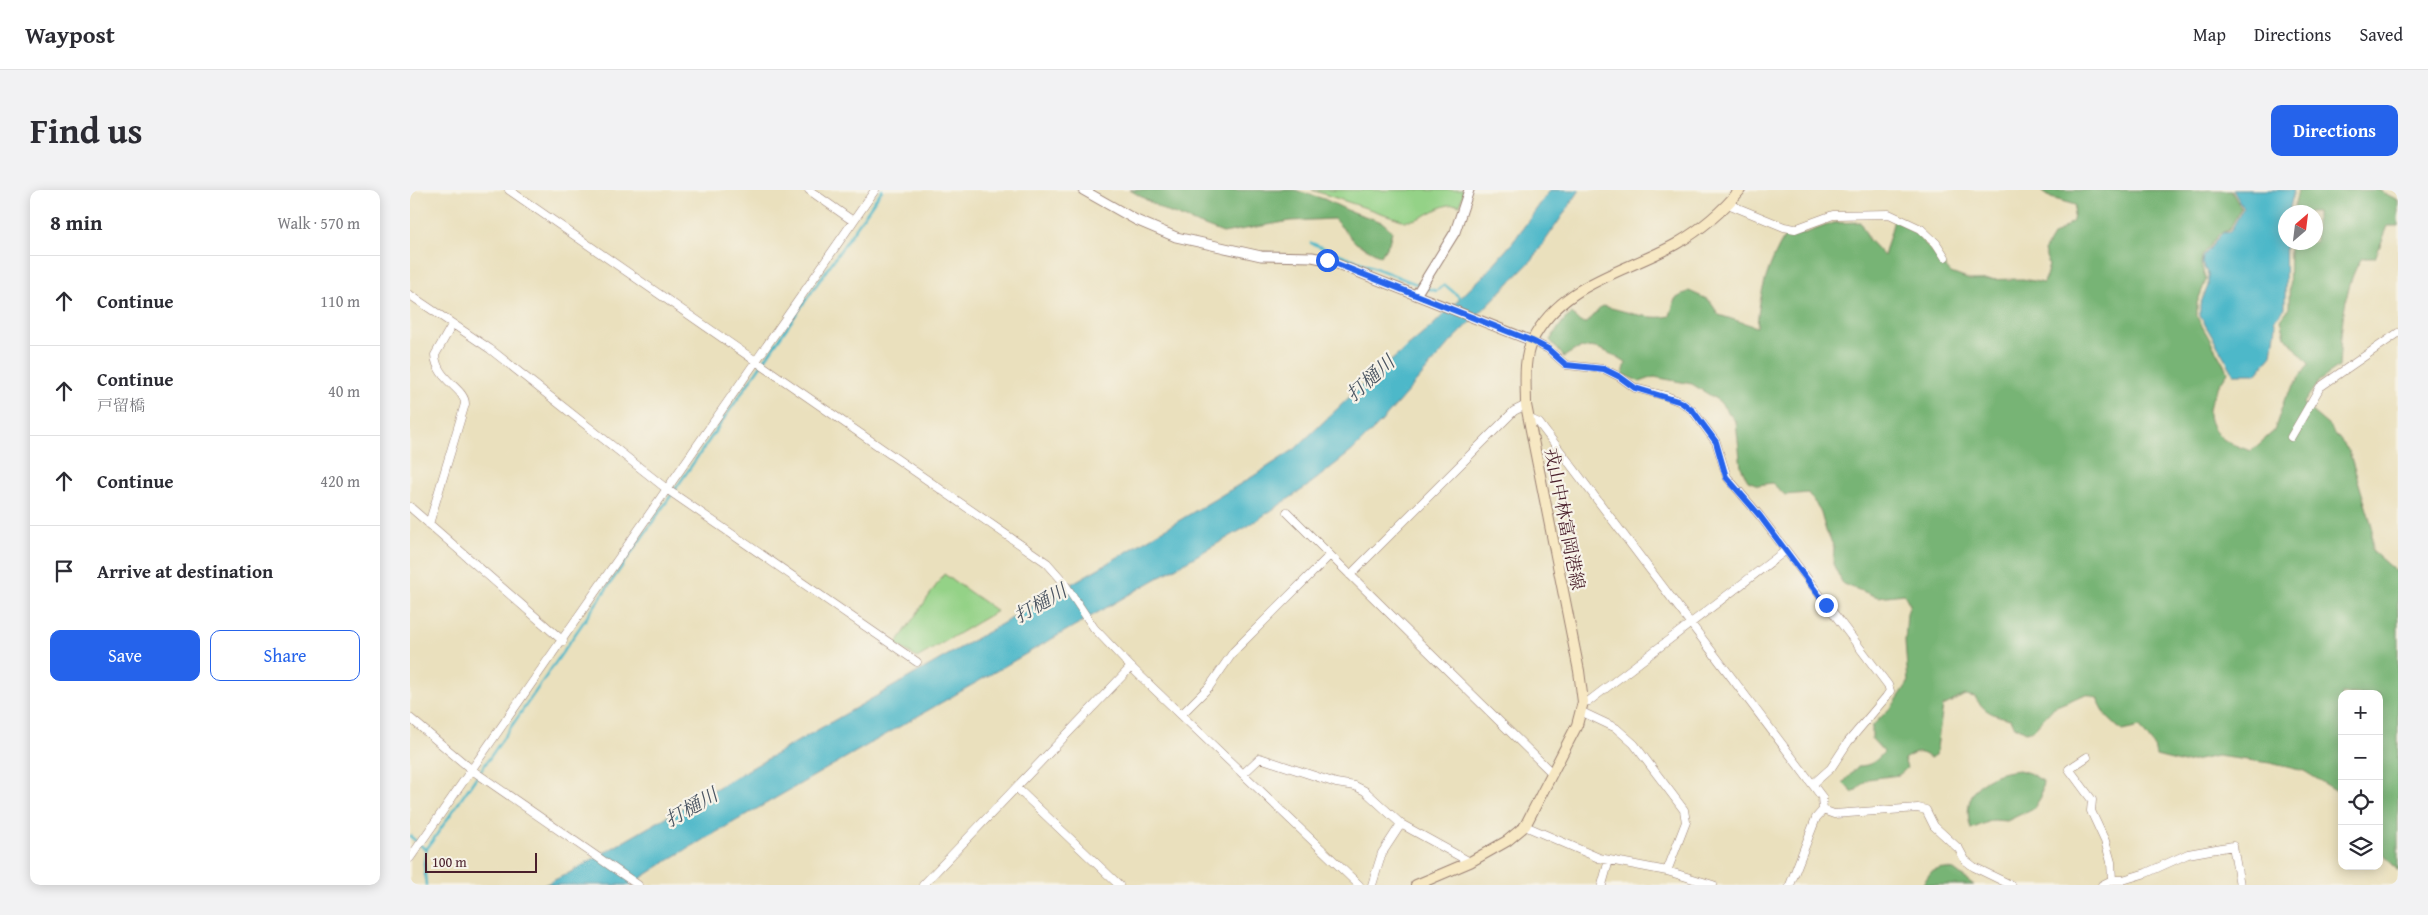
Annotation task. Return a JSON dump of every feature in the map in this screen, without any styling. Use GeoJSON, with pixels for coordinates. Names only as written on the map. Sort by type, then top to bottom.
{"type":"FeatureCollection","features":[{"type":"Feature","properties":{"kind":"main road","name":"戎山中林富岡港線"},"geometry":{"type":"LineString","coordinates":[[1416,885],[1470,862],[1507,841],[1525,826],[1577,725],[1582,707],[1579,670],[1526,405],[1526,373],[1532,341],[1552,314],[1567,298],[1588,284],[1676,244],[1707,223],[1740,190]]}},
{"type":"Feature","properties":{"kind":"street"},"geometry":{"type":"LineString","coordinates":[[509,190],[1046,564],[1062,580],[1091,624],[1131,667],[1359,885]]}},
{"type":"Feature","properties":{"kind":"street"},"geometry":{"type":"LineString","coordinates":[[809,190],[854,221]]}},
{"type":"Feature","properties":{"kind":"street"},"geometry":{"type":"LineString","coordinates":[[410,858],[563,641],[875,190]]}},
{"type":"Feature","properties":{"kind":"street"},"geometry":{"type":"LineString","coordinates":[[1082,190],[1136,220],[1176,237],[1261,256],[1312,257],[1327,260],[1532,341],[1548,349],[1566,365],[1604,369],[1620,377],[1635,388],[1681,402],[1693,411],[1716,442],[1726,477],[1740,492],[1890,691],[1848,742],[1831,768],[1813,784]]}},
{"type":"Feature","properties":{"kind":"street"},"geometry":{"type":"LineString","coordinates":[[1416,295],[1455,232],[1469,190]]}},
{"type":"Feature","properties":{"kind":"street"},"geometry":{"type":"LineString","coordinates":[[1728,204],[1784,227],[1795,228],[1833,215],[1890,214],[1921,229],[1936,242],[1946,257]]}},
{"type":"Feature","properties":{"kind":"street"},"geometry":{"type":"LineString","coordinates":[[410,295],[490,349],[668,490],[917,662]]}},
{"type":"Feature","properties":{"kind":"street"},"geometry":{"type":"LineString","coordinates":[[428,524],[465,404],[463,395],[441,375],[435,355],[452,325]]}},
{"type":"Feature","properties":{"kind":"street"},"geometry":{"type":"LineString","coordinates":[[2291,437],[2320,387],[2398,333]]}},
{"type":"Feature","properties":{"kind":"street"},"geometry":{"type":"LineString","coordinates":[[1350,575],[1514,411],[1526,405]]}},
{"type":"Feature","properties":{"kind":"street"},"geometry":{"type":"LineString","coordinates":[[1528,418],[1538,423],[1822,797],[1823,810],[1816,818],[1790,885]]}},
{"type":"Feature","properties":{"kind":"street"},"geometry":{"type":"LineString","coordinates":[[410,507],[563,641]]}},
{"type":"Feature","properties":{"kind":"street"},"geometry":{"type":"LineString","coordinates":[[1287,512],[1553,774]]}},
{"type":"Feature","properties":{"kind":"street"},"geometry":{"type":"LineString","coordinates":[[1667,871],[1686,822],[1684,810],[1634,744],[1616,728],[1582,707],[1785,551]]}},
{"type":"Feature","properties":{"kind":"street"},"geometry":{"type":"LineString","coordinates":[[1181,715],[1209,687],[1234,651],[1330,555]]}},
{"type":"Feature","properties":{"kind":"street"},"geometry":{"type":"LineString","coordinates":[[924,885],[1131,667]]}},
{"type":"Feature","properties":{"kind":"street"},"geometry":{"type":"LineString","coordinates":[[410,718],[472,770],[638,885]]}},
{"type":"Feature","properties":{"kind":"street"},"geometry":{"type":"LineString","coordinates":[[2087,757],[2069,769],[2092,800],[2090,811],[2105,841],[2111,862],[2112,880]]}},
{"type":"Feature","properties":{"kind":"street"},"geometry":{"type":"LineString","coordinates":[[1243,774],[1260,758],[1336,783],[1355,786],[1365,791],[1401,824],[1470,862]]}},
{"type":"Feature","properties":{"kind":"street"},"geometry":{"type":"LineString","coordinates":[[1017,788],[1119,885]]}},
{"type":"Feature","properties":{"kind":"street"},"geometry":{"type":"LineString","coordinates":[[1823,810],[1834,814],[1918,808],[1926,810],[1934,826],[1959,849],[1965,860],[1974,867],[2011,885]]}},
{"type":"Feature","properties":{"kind":"street"},"geometry":{"type":"LineString","coordinates":[[1372,885],[1382,853],[1401,824]]}},
{"type":"Feature","properties":{"kind":"street"},"geometry":{"type":"LineString","coordinates":[[1525,826],[1599,858],[1667,871],[1690,881],[1713,885]]}},
{"type":"Feature","properties":{"kind":"street"},"geometry":{"type":"LineString","coordinates":[[2102,885],[2112,880],[2123,880],[2146,873],[2188,854],[2233,846],[2240,885]]}},
{"type":"Feature","properties":{"kind":"street"},"geometry":{"type":"LineString","coordinates":[[1602,885],[1609,860]]}},
{"type":"Feature","properties":{"kind":"green space"},"geometry":{"type":"Polygon","coordinates":[[[1130,190],[1295,190],[1324,199],[1347,210],[1382,222],[1392,231],[1389,243],[1381,256],[1356,243],[1334,219],[1290,221],[1223,233],[1165,211],[1130,190]]]}},
{"type":"Feature","properties":{"kind":"green space"},"geometry":{"type":"Polygon","coordinates":[[[1312,190],[1464,190],[1460,205],[1453,204],[1439,208],[1420,218],[1405,221],[1312,190]]]}},
{"type":"Feature","properties":{"kind":"green space"},"geometry":{"type":"Polygon","coordinates":[[[2040,190],[2231,190],[2241,208],[2229,230],[2220,233],[2202,256],[2201,264],[2206,280],[2197,303],[2197,317],[2228,372],[2213,396],[2209,413],[2210,421],[2222,438],[2236,446],[2251,451],[2274,431],[2285,398],[2309,364],[2285,336],[2281,319],[2289,308],[2290,250],[2323,250],[2323,205],[2295,205],[2298,190],[2378,190],[2398,200],[2398,226],[2388,226],[2375,258],[2362,258],[2351,282],[2344,310],[2339,367],[2319,381],[2303,404],[2329,426],[2349,451],[2372,526],[2372,551],[2395,571],[2398,569],[2398,871],[2383,853],[2383,690],[2338,690],[2338,792],[2304,771],[2270,763],[2217,756],[2184,763],[2156,756],[2154,746],[2140,727],[2122,731],[2107,717],[2097,698],[2086,694],[2054,707],[2033,730],[2026,732],[2013,725],[2010,719],[1994,714],[1986,709],[1975,697],[1965,695],[1943,706],[1936,755],[1930,758],[1920,753],[1911,755],[1904,759],[1907,768],[1899,775],[1868,779],[1853,793],[1843,783],[1858,766],[1873,762],[1884,752],[1872,739],[1872,726],[1894,704],[1908,683],[1905,641],[1907,613],[1910,605],[1904,594],[1878,597],[1843,584],[1833,564],[1834,547],[1826,531],[1820,510],[1808,493],[1785,495],[1772,483],[1758,485],[1748,481],[1741,467],[1736,422],[1719,401],[1692,384],[1654,377],[1640,382],[1623,374],[1626,363],[1603,350],[1588,347],[1581,348],[1564,357],[1550,340],[1564,320],[1572,314],[1580,322],[1587,323],[1602,306],[1645,316],[1670,316],[1675,299],[1689,291],[1709,300],[1719,315],[1757,327],[1765,280],[1785,236],[1806,233],[1833,223],[1860,222],[1869,240],[1884,256],[1894,220],[1911,229],[1951,273],[1970,280],[2023,279],[2044,283],[2049,265],[2044,251],[2053,236],[2073,221],[2075,205],[2051,198],[2040,190]]]}},
{"type":"Feature","properties":{"kind":"green space"},"geometry":{"type":"Polygon","coordinates":[[[944,574],[997,611],[917,658],[896,644],[944,574]]]}},
{"type":"Feature","properties":{"kind":"green space"},"geometry":{"type":"Polygon","coordinates":[[[2019,770],[2043,781],[2041,797],[2034,808],[2007,821],[1993,820],[1971,829],[1968,816],[1969,805],[1977,787],[1995,775],[2019,770]]]}},
{"type":"Feature","properties":{"kind":"green space"},"geometry":{"type":"Polygon","coordinates":[[[1942,868],[1954,870],[1974,885],[1922,885],[1931,872],[1942,868]]]}},
{"type":"Feature","properties":{"kind":"water","name":"打樋川"},"geometry":{"type":"Polygon","coordinates":[[[1550,190],[1580,190],[1532,260],[1450,343],[1382,421],[1352,451],[1305,488],[1248,526],[675,856],[630,885],[544,885],[569,873],[1118,557],[1252,477],[1295,449],[1359,388],[1432,326],[1485,274],[1513,242],[1550,190]]]}},
{"type":"Feature","properties":{"kind":"water"},"geometry":{"type":"Polygon","coordinates":[[[2233,190],[2294,190],[2291,205],[2278,205],[2278,250],[2286,250],[2285,308],[2274,320],[2276,326],[2272,355],[2256,374],[2234,374],[2200,316],[2200,305],[2208,286],[2208,274],[2202,264],[2203,257],[2222,233],[2230,232],[2243,208],[2233,190]]]}},
{"type":"Feature","properties":{"kind":"waterway"},"geometry":{"type":"LineString","coordinates":[[426,885],[424,863],[426,850],[882,190]]}},
{"type":"Feature","properties":{"kind":"waterway"},"geometry":{"type":"LineString","coordinates":[[1311,243],[1419,285]]}},
{"type":"Feature","properties":{"kind":"waterway"},"geometry":{"type":"LineString","coordinates":[[1424,287],[1436,291],[1445,285],[1463,300]]}},
{"type":"Feature","properties":{"kind":"waterway"},"geometry":{"type":"LineString","coordinates":[[410,836],[426,850]]}},
{"type":"Feature","properties":{"kind":"route"},"geometry":{"type":"LineString","coordinates":[[1327,260],[1532,341],[1548,349],[1566,365],[1604,369],[1620,377],[1635,388],[1681,402],[1693,411],[1716,442],[1726,477],[1760,516],[1826,605]]}}]}
